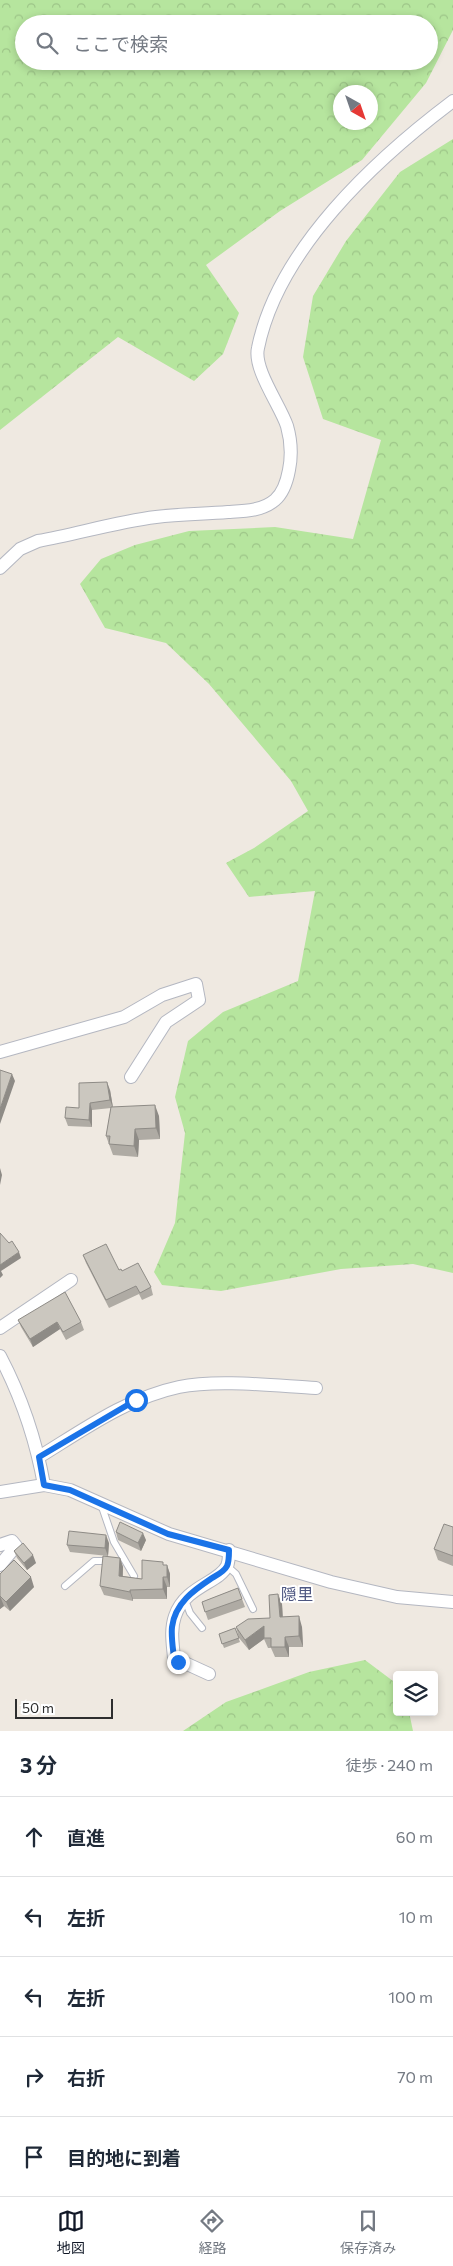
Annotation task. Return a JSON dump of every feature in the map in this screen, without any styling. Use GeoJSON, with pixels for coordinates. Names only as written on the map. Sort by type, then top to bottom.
{"type":"FeatureCollection","features":[{"type":"Feature","properties":{"kind":"street"},"geometry":{"type":"LineString","coordinates":[[0,568],[20,549],[38,541],[158,517],[257,509],[275,500],[287,483],[292,455],[287,426],[262,370],[257,351],[267,316],[286,276],[306,245],[340,204],[411,133],[453,100]]}},
{"type":"Feature","properties":{"kind":"street"},"geometry":{"type":"LineString","coordinates":[[0,1052],[124,1017],[162,996],[196,984],[199,1000],[166,1022],[131,1077]]}},
{"type":"Feature","properties":{"kind":"street"},"geometry":{"type":"LineString","coordinates":[[0,1328],[71,1280]]}},
{"type":"Feature","properties":{"kind":"street"},"geometry":{"type":"LineString","coordinates":[[0,1356],[16,1390],[39,1457],[44,1485]]}},
{"type":"Feature","properties":{"kind":"street"},"geometry":{"type":"LineString","coordinates":[[39,1457],[136,1400],[178,1387],[241,1385],[316,1388]]}},
{"type":"Feature","properties":{"kind":"street"},"geometry":{"type":"LineString","coordinates":[[0,1492],[44,1485],[70,1490],[168,1534],[229,1550],[331,1582],[397,1597],[453,1602]]}},
{"type":"Feature","properties":{"kind":"street"},"geometry":{"type":"LineString","coordinates":[[0,1545],[12,1541],[16,1546],[0,1565]]}},
{"type":"Feature","properties":{"kind":"street"},"geometry":{"type":"LineString","coordinates":[[209,1674],[174,1658],[172,1628],[175,1615],[185,1599],[193,1590],[227,1566],[229,1550]]}},
{"type":"Feature","properties":{"kind":"lane"},"geometry":{"type":"LineString","coordinates":[[100,1503],[114,1542],[134,1576]]}},
{"type":"Feature","properties":{"kind":"lane"},"geometry":{"type":"LineString","coordinates":[[65,1586],[94,1561],[124,1560]]}},
{"type":"Feature","properties":{"kind":"lane"},"geometry":{"type":"LineString","coordinates":[[227,1566],[236,1574],[253,1609]]}},
{"type":"Feature","properties":{"kind":"lane"},"geometry":{"type":"LineString","coordinates":[[185,1599],[190,1614],[202,1628]]}},
{"type":"Feature","properties":{"kind":"green space"},"geometry":{"type":"Polygon","coordinates":[[[0,0],[453,0],[453,30],[438,59],[438,15],[15,15],[15,70],[433,70],[426,83],[362,160],[280,211],[206,265],[239,313],[223,354],[194,381],[118,337],[0,430],[0,0]]]}},
{"type":"Feature","properties":{"kind":"green space"},"geometry":{"type":"Polygon","coordinates":[[[453,139],[453,1273],[413,1264],[341,1269],[221,1291],[162,1285],[154,1272],[175,1223],[185,1133],[175,1097],[188,1041],[223,1012],[298,981],[315,891],[249,897],[226,863],[254,848],[308,811],[291,781],[209,684],[166,643],[105,628],[80,584],[101,559],[135,545],[189,531],[275,527],[353,539],[381,440],[323,419],[303,357],[313,296],[346,241],[400,172],[453,139]]]}},
{"type":"Feature","properties":{"kind":"green space"},"geometry":{"type":"Polygon","coordinates":[[[365,1660],[393,1681],[393,1716],[410,1716],[413,1731],[183,1731],[226,1702],[309,1672],[365,1660]]]}},
{"type":"Feature","properties":{"kind":"building"},"geometry":{"type":"Polygon","coordinates":[[[0,1070],[12,1074],[0,1109],[0,1070]]]}},
{"type":"Feature","properties":{"kind":"building"},"geometry":{"type":"Polygon","coordinates":[[[107,1082],[110,1100],[90,1103],[89,1120],[65,1118],[66,1107],[79,1108],[79,1083],[107,1082]]]}},
{"type":"Feature","properties":{"kind":"building"},"geometry":{"type":"Polygon","coordinates":[[[155,1105],[156,1128],[135,1129],[134,1146],[109,1144],[110,1136],[106,1136],[111,1107],[155,1105]]]}},
{"type":"Feature","properties":{"kind":"building"},"geometry":{"type":"Polygon","coordinates":[[[0,1233],[9,1243],[12,1241],[19,1252],[0,1265],[0,1233]]]}},
{"type":"Feature","properties":{"kind":"building"},"geometry":{"type":"Polygon","coordinates":[[[106,1244],[119,1270],[121,1269],[122,1271],[138,1263],[151,1287],[140,1293],[136,1286],[106,1300],[83,1255],[106,1244]]]}},
{"type":"Feature","properties":{"kind":"building"},"geometry":{"type":"Polygon","coordinates":[[[65,1292],[81,1322],[63,1332],[57,1322],[30,1339],[18,1320],[65,1292]]]}},
{"type":"Feature","properties":{"kind":"building"},"geometry":{"type":"Polygon","coordinates":[[[120,1522],[143,1533],[138,1543],[116,1532],[120,1522]]]}},
{"type":"Feature","properties":{"kind":"building"},"geometry":{"type":"Polygon","coordinates":[[[444,1524],[453,1527],[453,1556],[434,1549],[444,1524]]]}},
{"type":"Feature","properties":{"kind":"building"},"geometry":{"type":"Polygon","coordinates":[[[69,1531],[106,1535],[105,1548],[67,1545],[69,1531]]]}},
{"type":"Feature","properties":{"kind":"building"},"geometry":{"type":"Polygon","coordinates":[[[23,1543],[33,1555],[24,1563],[14,1551],[23,1543]]]}},
{"type":"Feature","properties":{"kind":"building"},"geometry":{"type":"Polygon","coordinates":[[[103,1556],[120,1558],[119,1576],[142,1579],[142,1560],[163,1562],[163,1565],[167,1565],[167,1577],[163,1577],[163,1589],[130,1590],[130,1592],[100,1586],[103,1556]]]}},
{"type":"Feature","properties":{"kind":"building"},"geometry":{"type":"Polygon","coordinates":[[[14,1560],[31,1577],[6,1602],[0,1596],[0,1574],[14,1560]]]}},
{"type":"Feature","properties":{"kind":"building"},"geometry":{"type":"Polygon","coordinates":[[[238,1588],[242,1599],[205,1612],[202,1602],[238,1588]]]}},
{"type":"Feature","properties":{"kind":"building"},"geometry":{"type":"Polygon","coordinates":[[[278,1594],[280,1617],[299,1616],[299,1636],[285,1637],[285,1647],[271,1647],[271,1638],[264,1638],[264,1626],[245,1640],[236,1627],[248,1619],[270,1618],[269,1595],[278,1594]]]}},
{"type":"Feature","properties":{"kind":"building"},"geometry":{"type":"Polygon","coordinates":[[[235,1628],[239,1638],[222,1644],[219,1634],[235,1628]]]}},
{"type":"Feature","properties":{"kind":"district","name":"隠里"},"geometry":{"type":"Point","coordinates":[297,1594]}},
{"type":"Feature","properties":{"kind":"route"},"geometry":{"type":"LineString","coordinates":[[136,1400],[39,1457],[44,1485],[70,1490],[168,1534],[229,1550],[227,1566],[193,1590],[183,1601],[175,1615],[172,1628],[174,1658],[178,1662]]}}]}
